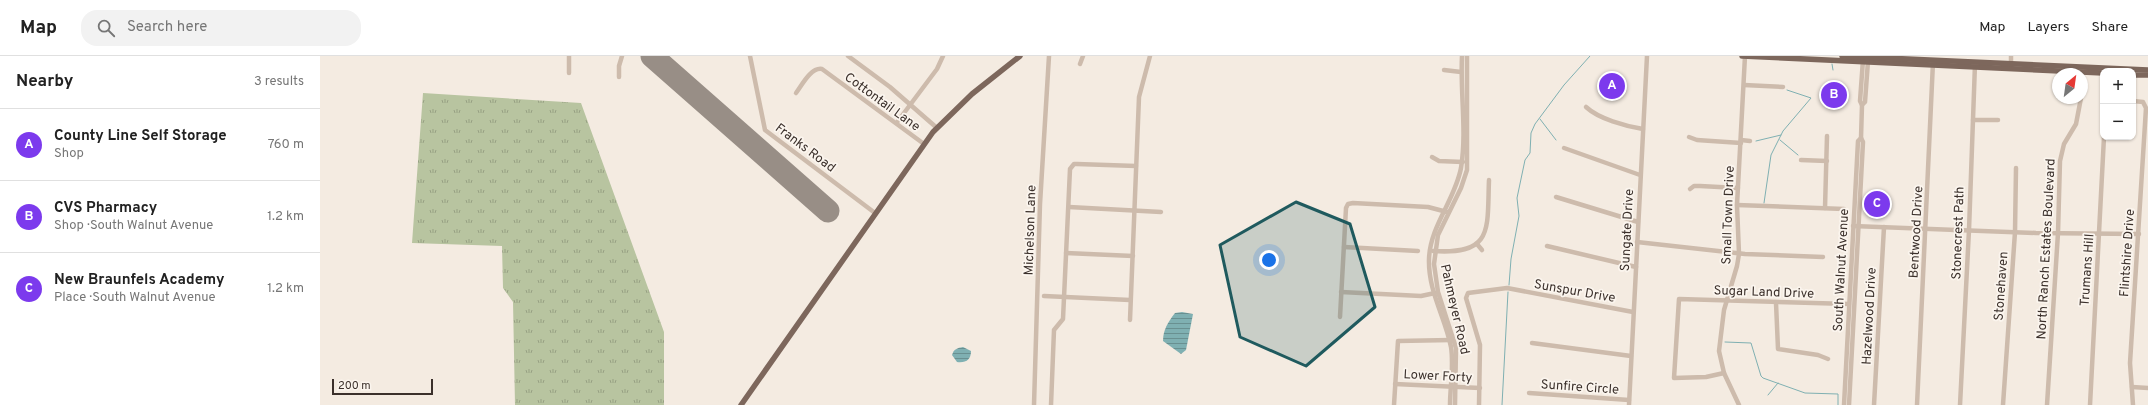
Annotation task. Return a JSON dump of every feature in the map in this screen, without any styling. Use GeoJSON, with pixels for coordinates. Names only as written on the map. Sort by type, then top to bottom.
{"type":"FeatureCollection","features":[{"type":"Feature","properties":{"kind":"main road"},"geometry":{"type":"LineString","coordinates":[[741,405],[924,144],[937,128],[972,94],[1020,56]]}},
{"type":"Feature","properties":{"kind":"main road"},"geometry":{"type":"LineString","coordinates":[[1744,56],[1865,59],[2052,69]]}},
{"type":"Feature","properties":{"kind":"main road"},"geometry":{"type":"LineString","coordinates":[[1842,56],[1865,59]]}},
{"type":"Feature","properties":{"kind":"main road"},"geometry":{"type":"LineString","coordinates":[[2136,70],[2148,70]]}},
{"type":"Feature","properties":{"kind":"main road"},"geometry":{"type":"LineString","coordinates":[[2088,71],[2100,71]]}},
{"type":"Feature","properties":{"kind":"main road"},"geometry":{"type":"LineString","coordinates":[[2088,72],[2100,73]]}},
{"type":"Feature","properties":{"kind":"main road"},"geometry":{"type":"LineString","coordinates":[[2136,75],[2148,75]]}},
{"type":"Feature","properties":{"kind":"street"},"geometry":{"type":"LineString","coordinates":[[569,56],[569,73]]}},
{"type":"Feature","properties":{"kind":"street"},"geometry":{"type":"LineString","coordinates":[[619,77],[618,66],[622,56]]}},
{"type":"Feature","properties":{"kind":"street","name":"Franks Road"},"geometry":{"type":"LineString","coordinates":[[750,56],[765,130],[875,213]]}},
{"type":"Feature","properties":{"kind":"street"},"geometry":{"type":"LineString","coordinates":[[848,56],[937,128]]}},
{"type":"Feature","properties":{"kind":"street"},"geometry":{"type":"LineString","coordinates":[[898,121],[942,62],[943,56]]}},
{"type":"Feature","properties":{"kind":"street","name":"Michelson Lane"},"geometry":{"type":"LineString","coordinates":[[1034,405],[1040,204],[1049,56]]}},
{"type":"Feature","properties":{"kind":"street"},"geometry":{"type":"LineString","coordinates":[[1080,64],[1083,56]]}},
{"type":"Feature","properties":{"kind":"street"},"geometry":{"type":"LineString","coordinates":[[1130,320],[1140,97],[1150,56]]}},
{"type":"Feature","properties":{"kind":"street","name":"Pahmeyer Road"},"geometry":{"type":"LineString","coordinates":[[1455,405],[1452,340],[1430,275],[1432,251],[1446,211],[1464,182],[1467,170],[1464,162],[1462,56]]}},
{"type":"Feature","properties":{"kind":"street","name":"Pahmeyer Road"},"geometry":{"type":"LineString","coordinates":[[1464,162],[1468,128],[1467,56]]}},
{"type":"Feature","properties":{"kind":"street","name":"Sungate Drive"},"geometry":{"type":"LineString","coordinates":[[1629,403],[1647,56]]}},
{"type":"Feature","properties":{"kind":"street","name":"Small Town Drive"},"geometry":{"type":"LineString","coordinates":[[1739,405],[1724,373],[1719,351],[1727,301],[1737,266],[1739,253],[1737,206],[1744,85],[1744,56]]}},
{"type":"Feature","properties":{"kind":"street"},"geometry":{"type":"LineString","coordinates":[[2010,67],[2011,56]]}},
{"type":"Feature","properties":{"kind":"street","name":"South Walnut Avenue"},"geometry":{"type":"LineString","coordinates":[[1844,405],[1849,304],[1863,142],[1861,138],[1862,105],[1860,101],[1865,59]]}},
{"type":"Feature","properties":{"kind":"street","name":"Bentwood Drive"},"geometry":{"type":"LineString","coordinates":[[1917,405],[1933,63]]}},
{"type":"Feature","properties":{"kind":"street","name":"Stonecrest Path"},"geometry":{"type":"LineString","coordinates":[[1960,405],[1969,230],[1975,65]]}},
{"type":"Feature","properties":{"kind":"street","name":"Cottontail Lane"},"geometry":{"type":"LineString","coordinates":[[796,94],[812,72],[817,69],[822,70],[924,144]]}},
{"type":"Feature","properties":{"kind":"street"},"geometry":{"type":"LineString","coordinates":[[1444,70],[1462,72]]}},
{"type":"Feature","properties":{"kind":"street"},"geometry":{"type":"LineString","coordinates":[[1744,85],[1783,88]]}},
{"type":"Feature","properties":{"kind":"street","name":"Flintshire Drive"},"geometry":{"type":"LineString","coordinates":[[2132,405],[2130,363],[2139,234],[2145,103],[2136,102]]}},
{"type":"Feature","properties":{"kind":"street","name":"North Ranch Estates Boulevard"},"geometry":{"type":"LineString","coordinates":[[2047,405],[2058,233],[2061,156],[2064,144],[2076,124],[2080,104]]}},
{"type":"Feature","properties":{"kind":"street"},"geometry":{"type":"LineString","coordinates":[[1586,107],[1592,112],[1633,128],[1643,129]]}},
{"type":"Feature","properties":{"kind":"street"},"geometry":{"type":"LineString","coordinates":[[1973,120],[1998,120]]}},
{"type":"Feature","properties":{"kind":"street"},"geometry":{"type":"LineString","coordinates":[[1825,208],[1827,136]]}},
{"type":"Feature","properties":{"kind":"street"},"geometry":{"type":"LineString","coordinates":[[1689,137],[1697,140],[1750,141]]}},
{"type":"Feature","properties":{"kind":"street","name":"Trumans Hill"},"geometry":{"type":"LineString","coordinates":[[2090,405],[2101,233],[2104,140]]}},
{"type":"Feature","properties":{"kind":"street"},"geometry":{"type":"LineString","coordinates":[[1564,148],[1640,175]]}},
{"type":"Feature","properties":{"kind":"street"},"geometry":{"type":"LineString","coordinates":[[1432,157],[1439,161],[1464,162]]}},
{"type":"Feature","properties":{"kind":"street"},"geometry":{"type":"LineString","coordinates":[[1801,160],[1827,161]]}},
{"type":"Feature","properties":{"kind":"street"},"geometry":{"type":"LineString","coordinates":[[1051,405],[1054,330],[1063,319],[1071,164],[1136,166]]}},
{"type":"Feature","properties":{"kind":"street","name":"Stonehaven"},"geometry":{"type":"LineString","coordinates":[[2004,405],[2015,232],[2016,168]]}},
{"type":"Feature","properties":{"kind":"street"},"geometry":{"type":"LineString","coordinates":[[1432,251],[1462,252],[1477,244],[1484,234],[1487,223],[1489,180]]}},
{"type":"Feature","properties":{"kind":"street"},"geometry":{"type":"LineString","coordinates":[[1690,189],[1694,186],[1738,188]]}},
{"type":"Feature","properties":{"kind":"street"},"geometry":{"type":"LineString","coordinates":[[1556,197],[1638,222]]}},
{"type":"Feature","properties":{"kind":"street"},"geometry":{"type":"LineString","coordinates":[[1340,317],[1346,208],[1348,204],[1428,207],[1446,211]]}},
{"type":"Feature","properties":{"kind":"street"},"geometry":{"type":"LineString","coordinates":[[1737,206],[1844,209]]}},
{"type":"Feature","properties":{"kind":"street"},"geometry":{"type":"LineString","coordinates":[[1069,207],[1161,212]]}},
{"type":"Feature","properties":{"kind":"street"},"geometry":{"type":"LineString","coordinates":[[1856,226],[2015,232],[2139,234]]}},
{"type":"Feature","properties":{"kind":"street","name":"South Walnut Avenue"},"geometry":{"type":"LineString","coordinates":[[1848,405],[1856,226]]}},
{"type":"Feature","properties":{"kind":"street","name":"Hazelwood Drive"},"geometry":{"type":"LineString","coordinates":[[1874,405],[1884,228]]}},
{"type":"Feature","properties":{"kind":"street"},"geometry":{"type":"LineString","coordinates":[[1637,242],[1669,244],[1688,249],[1823,257]]}},
{"type":"Feature","properties":{"kind":"street"},"geometry":{"type":"LineString","coordinates":[[1477,244],[1482,250]]}},
{"type":"Feature","properties":{"kind":"street"},"geometry":{"type":"LineString","coordinates":[[1547,246],[1636,267]]}},
{"type":"Feature","properties":{"kind":"street"},"geometry":{"type":"LineString","coordinates":[[1344,247],[1418,251]]}},
{"type":"Feature","properties":{"kind":"street"},"geometry":{"type":"LineString","coordinates":[[1066,253],[1133,256]]}},
{"type":"Feature","properties":{"kind":"street","name":"Sunspur Drive"},"geometry":{"type":"LineString","coordinates":[[1480,388],[1480,345],[1467,294],[1498,288],[1513,289],[1633,312]]}},
{"type":"Feature","properties":{"kind":"street"},"geometry":{"type":"LineString","coordinates":[[1341,292],[1421,296],[1436,293]]}},
{"type":"Feature","properties":{"kind":"street"},"geometry":{"type":"LineString","coordinates":[[1044,296],[1130,300]]}},
{"type":"Feature","properties":{"kind":"street","name":"Sugar Land Drive"},"geometry":{"type":"LineString","coordinates":[[1724,373],[1706,377],[1674,378],[1679,299],[1849,304]]}},
{"type":"Feature","properties":{"kind":"street"},"geometry":{"type":"LineString","coordinates":[[1776,303],[1778,349],[1818,355],[1828,359]]}},
{"type":"Feature","properties":{"kind":"street"},"geometry":{"type":"LineString","coordinates":[[1394,405],[1398,341],[1452,340]]}},
{"type":"Feature","properties":{"kind":"street"},"geometry":{"type":"LineString","coordinates":[[1532,343],[1631,356]]}},
{"type":"Feature","properties":{"kind":"street","name":"Lower Forty"},"geometry":{"type":"LineString","coordinates":[[1395,384],[1480,388]]}},
{"type":"Feature","properties":{"kind":"street","name":"Pahmeyer Road"},"geometry":{"type":"LineString","coordinates":[[1450,405],[1453,387]]}},
{"type":"Feature","properties":{"kind":"street"},"geometry":{"type":"LineString","coordinates":[[2132,387],[2148,388]]}},
{"type":"Feature","properties":{"kind":"street"},"geometry":{"type":"LineString","coordinates":[[1479,405],[1480,388]]}},
{"type":"Feature","properties":{"kind":"street","name":"Sunfire Circle"},"geometry":{"type":"LineString","coordinates":[[1529,393],[1629,403]]}},
{"type":"Feature","properties":{"kind":"highlighted area"},"geometry":{"type":"Polygon","coordinates":[[[1296,202],[1350,224],[1375,307],[1306,366],[1240,337],[1220,245],[1296,202]]]}},
{"type":"Feature","properties":{"kind":"green space"},"geometry":{"type":"Polygon","coordinates":[[[423,93],[581,103],[664,332],[664,405],[515,405],[513,302],[503,288],[502,246],[412,243],[423,93]]]}},
{"type":"Feature","properties":{"kind":"water"},"geometry":{"type":"Polygon","coordinates":[[[1182,312],[1193,314],[1186,350],[1181,354],[1163,341],[1163,337],[1166,326],[1175,313],[1182,312]]]}},
{"type":"Feature","properties":{"kind":"water"},"geometry":{"type":"Polygon","coordinates":[[[963,347],[971,351],[970,357],[963,362],[957,362],[952,355],[956,349],[963,347]]]}},
{"type":"Feature","properties":{"kind":"waterway"},"geometry":{"type":"LineString","coordinates":[[1509,285],[1511,259],[1519,216],[1517,198],[1525,160],[1530,153],[1531,133],[1535,124],[1564,85],[1590,56]]}},
{"type":"Feature","properties":{"kind":"waterway"},"geometry":{"type":"LineString","coordinates":[[1832,64],[1833,70]]}},
{"type":"Feature","properties":{"kind":"waterway"},"geometry":{"type":"LineString","coordinates":[[1764,203],[1771,155],[1783,131],[1811,98],[1787,90]]}},
{"type":"Feature","properties":{"kind":"waterway"},"geometry":{"type":"LineString","coordinates":[[1540,119],[1556,140]]}},
{"type":"Feature","properties":{"kind":"waterway"},"geometry":{"type":"LineString","coordinates":[[1756,141],[1781,135]]}},
{"type":"Feature","properties":{"kind":"waterway"},"geometry":{"type":"LineString","coordinates":[[1780,140],[1798,155]]}},
{"type":"Feature","properties":{"kind":"waterway"},"geometry":{"type":"LineString","coordinates":[[1502,405],[1508,292]]}},
{"type":"Feature","properties":{"kind":"waterway"},"geometry":{"type":"LineString","coordinates":[[1725,342],[1751,343],[1761,376],[1763,378],[1805,393],[1838,394],[1838,405]]}},
{"type":"Feature","properties":{"kind":"waterway"},"geometry":{"type":"LineString","coordinates":[[1768,395],[1778,383]]}},
{"type":"Feature","properties":{"kind":"runway"},"geometry":{"type":"LineString","coordinates":[[652,56],[828,211]]}},
{"type":"Feature","properties":{"kind":"place","name":"County Line Self Storage"},"geometry":{"type":"Point","coordinates":[1612,86]}},
{"type":"Feature","properties":{"kind":"place","name":"CVS Pharmacy"},"geometry":{"type":"Point","coordinates":[1834,95]}},
{"type":"Feature","properties":{"kind":"place","name":"New Braunfels Academy"},"geometry":{"type":"Point","coordinates":[1877,204]}}]}
